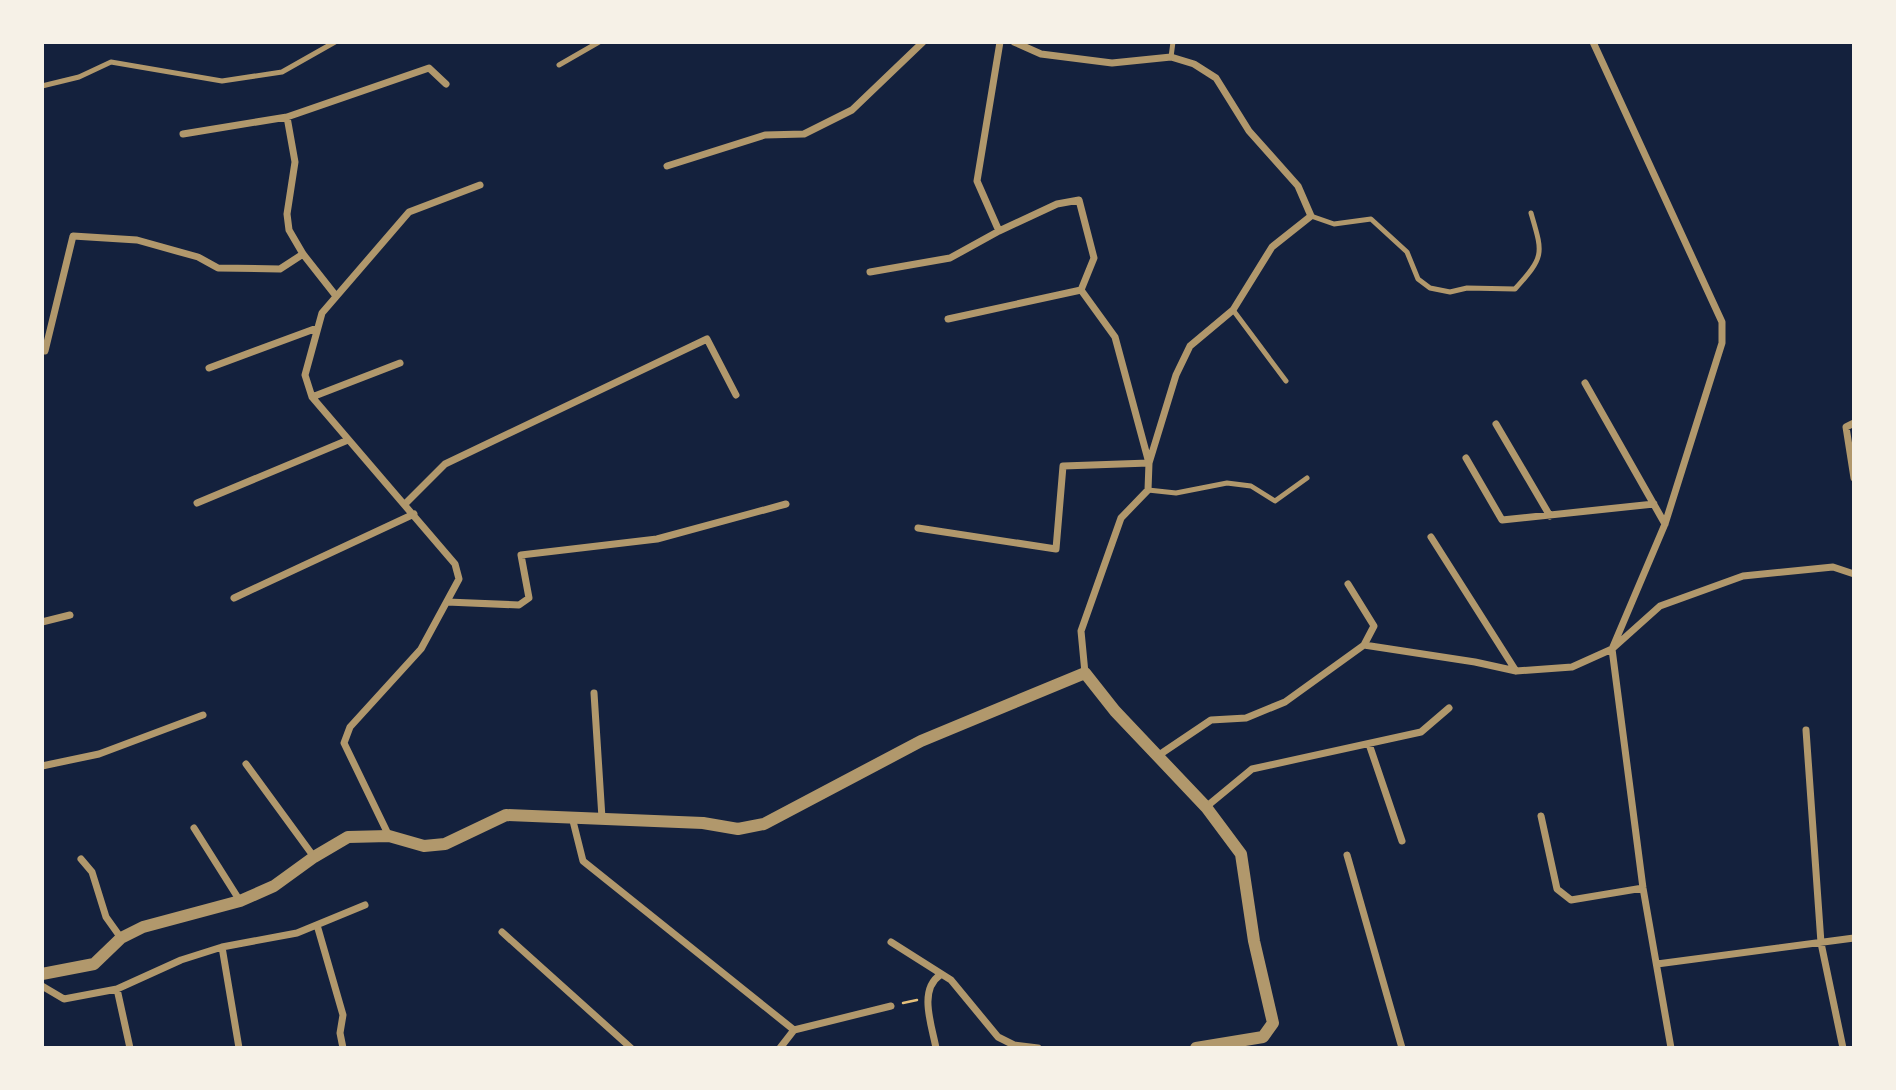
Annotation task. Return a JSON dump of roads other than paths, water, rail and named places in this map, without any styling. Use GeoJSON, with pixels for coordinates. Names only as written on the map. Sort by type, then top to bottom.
{"type":"FeatureCollection","features":[{"type":"Feature","properties":{"kind":"street"},"geometry":{"type":"LineString","coordinates":[[667,166],[765,135],[804,134],[852,110],[923,42]]}},
{"type":"Feature","properties":{"kind":"street"},"geometry":{"type":"LineString","coordinates":[[999,231],[977,181],[1000,42]]}},
{"type":"Feature","properties":{"kind":"street"},"geometry":{"type":"LineString","coordinates":[[1014,42],[1041,54],[1112,63],[1171,57],[1194,64],[1216,78],[1249,131],[1298,186],[1311,216],[1272,247],[1233,310],[1190,346],[1176,375],[1149,463],[1148,489],[1121,518],[1081,631],[1085,673],[1115,711],[1206,807],[1241,854],[1254,940],[1273,1023],[1263,1037],[1196,1048]]}},
{"type":"Feature","properties":{"kind":"street"},"geometry":{"type":"LineString","coordinates":[[1593,42],[1722,322],[1722,343],[1665,524],[1612,649],[1643,888],[1671,1048]]}},
{"type":"Feature","properties":{"kind":"street"},"geometry":{"type":"LineString","coordinates":[[183,134],[287,117],[429,68],[446,84]]}},
{"type":"Feature","properties":{"kind":"street"},"geometry":{"type":"LineString","coordinates":[[287,117],[295,162],[287,214],[289,230],[303,254],[336,296]]}},
{"type":"Feature","properties":{"kind":"street"},"geometry":{"type":"LineString","coordinates":[[389,836],[344,743],[350,727],[421,649],[458,579],[455,564],[312,397],[305,375],[322,313],[409,212],[480,185]]}},
{"type":"Feature","properties":{"kind":"street"},"geometry":{"type":"LineString","coordinates":[[870,272],[950,258],[1057,204],[1079,200],[1094,258],[1082,290]]}},
{"type":"Feature","properties":{"kind":"street"},"geometry":{"type":"LineString","coordinates":[[45,351],[73,236],[137,240],[198,257],[218,268],[280,269],[303,254]]}},
{"type":"Feature","properties":{"kind":"street"},"geometry":{"type":"LineString","coordinates":[[948,319],[1082,290]]}},
{"type":"Feature","properties":{"kind":"street"},"geometry":{"type":"LineString","coordinates":[[1082,290],[1115,337],[1149,463]]}},
{"type":"Feature","properties":{"kind":"street"},"geometry":{"type":"LineString","coordinates":[[209,368],[317,328]]}},
{"type":"Feature","properties":{"kind":"street"},"geometry":{"type":"LineString","coordinates":[[405,504],[445,464],[707,339],[736,395]]}},
{"type":"Feature","properties":{"kind":"street"},"geometry":{"type":"LineString","coordinates":[[312,397],[400,363]]}},
{"type":"Feature","properties":{"kind":"street"},"geometry":{"type":"LineString","coordinates":[[1585,383],[1665,524]]}},
{"type":"Feature","properties":{"kind":"street"},"geometry":{"type":"LineString","coordinates":[[1854,423],[1846,427],[1854,478]]}},
{"type":"Feature","properties":{"kind":"street"},"geometry":{"type":"LineString","coordinates":[[1496,424],[1550,516]]}},
{"type":"Feature","properties":{"kind":"street"},"geometry":{"type":"LineString","coordinates":[[197,503],[348,440]]}},
{"type":"Feature","properties":{"kind":"street"},"geometry":{"type":"LineString","coordinates":[[1466,458],[1502,520],[1654,504]]}},
{"type":"Feature","properties":{"kind":"street"},"geometry":{"type":"LineString","coordinates":[[918,528],[1056,549],[1062,466],[1149,463]]}},
{"type":"Feature","properties":{"kind":"street"},"geometry":{"type":"LineString","coordinates":[[447,602],[519,606],[529,598],[521,555],[657,539],[786,505]]}},
{"type":"Feature","properties":{"kind":"street"},"geometry":{"type":"LineString","coordinates":[[234,598],[414,514]]}},
{"type":"Feature","properties":{"kind":"street"},"geometry":{"type":"LineString","coordinates":[[1431,537],[1517,671]]}},
{"type":"Feature","properties":{"kind":"street"},"geometry":{"type":"LineString","coordinates":[[1364,645],[1517,671],[1572,667],[1612,649],[1660,606],[1743,576],[1833,567],[1854,573]]}},
{"type":"Feature","properties":{"kind":"street"},"geometry":{"type":"LineString","coordinates":[[1159,755],[1211,720],[1246,718],[1284,702],[1364,645],[1374,626],[1348,584]]}},
{"type":"Feature","properties":{"kind":"street"},"geometry":{"type":"LineString","coordinates":[[42,622],[70,615]]}},
{"type":"Feature","properties":{"kind":"street"},"geometry":{"type":"LineString","coordinates":[[42,974],[94,964],[121,938],[143,927],[240,901],[274,886],[348,837],[389,836],[424,845],[445,844],[506,815],[703,823],[738,829],[764,824],[921,741],[1085,673]]}},
{"type":"Feature","properties":{"kind":"street"},"geometry":{"type":"LineString","coordinates":[[594,693],[602,818]]}},
{"type":"Feature","properties":{"kind":"street"},"geometry":{"type":"LineString","coordinates":[[1206,807],[1252,769],[1421,732],[1448,708]]}},
{"type":"Feature","properties":{"kind":"street"},"geometry":{"type":"LineString","coordinates":[[42,766],[99,754],[203,715]]}},
{"type":"Feature","properties":{"kind":"street"},"geometry":{"type":"LineString","coordinates":[[1806,730],[1821,943],[1843,1048]]}},
{"type":"Feature","properties":{"kind":"street"},"geometry":{"type":"LineString","coordinates":[[1368,744],[1402,841]]}},
{"type":"Feature","properties":{"kind":"street"},"geometry":{"type":"LineString","coordinates":[[246,764],[314,857]]}},
{"type":"Feature","properties":{"kind":"street"},"geometry":{"type":"LineString","coordinates":[[1541,816],[1557,889],[1571,900],[1643,888]]}},
{"type":"Feature","properties":{"kind":"street"},"geometry":{"type":"LineString","coordinates":[[572,817],[583,861],[794,1030]]}},
{"type":"Feature","properties":{"kind":"street"},"geometry":{"type":"LineString","coordinates":[[194,828],[240,901]]}},
{"type":"Feature","properties":{"kind":"street"},"geometry":{"type":"LineString","coordinates":[[1347,855],[1402,1048]]}},
{"type":"Feature","properties":{"kind":"street"},"geometry":{"type":"LineString","coordinates":[[81,859],[92,872],[106,917],[121,938]]}},
{"type":"Feature","properties":{"kind":"street"},"geometry":{"type":"LineString","coordinates":[[42,986],[64,999],[117,989],[181,960],[222,947],[297,933],[365,905]]}},
{"type":"Feature","properties":{"kind":"street"},"geometry":{"type":"LineString","coordinates":[[317,925],[343,1015],[340,1033],[343,1048]]}},
{"type":"Feature","properties":{"kind":"street"},"geometry":{"type":"LineString","coordinates":[[502,932],[631,1048]]}},
{"type":"Feature","properties":{"kind":"street"},"geometry":{"type":"LineString","coordinates":[[1657,964],[1854,938]]}},
{"type":"Feature","properties":{"kind":"street"},"geometry":{"type":"LineString","coordinates":[[891,942],[951,980],[998,1037],[1014,1045],[1038,1048]]}},
{"type":"Feature","properties":{"kind":"street"},"geometry":{"type":"LineString","coordinates":[[222,947],[239,1048]]}},
{"type":"Feature","properties":{"kind":"street"},"geometry":{"type":"LineString","coordinates":[[936,1048],[927,998],[934,979],[940,975]]}},
{"type":"Feature","properties":{"kind":"street"},"geometry":{"type":"LineString","coordinates":[[117,989],[130,1048]]}},
{"type":"Feature","properties":{"kind":"street"},"geometry":{"type":"LineString","coordinates":[[780,1048],[794,1030],[891,1006]]}},
{"type":"Feature","properties":{"kind":"lane"},"geometry":{"type":"LineString","coordinates":[[42,86],[79,77],[111,62],[222,81],[282,72],[335,42]]}},
{"type":"Feature","properties":{"kind":"lane"},"geometry":{"type":"LineString","coordinates":[[559,65],[599,42]]}},
{"type":"Feature","properties":{"kind":"lane"},"geometry":{"type":"LineString","coordinates":[[1171,57],[1173,42]]}},
{"type":"Feature","properties":{"kind":"lane"},"geometry":{"type":"LineString","coordinates":[[1311,216],[1334,224],[1371,219],[1406,252],[1418,279],[1430,288],[1450,292],[1467,288],[1515,289],[1533,269],[1542,248],[1531,213]]}},
{"type":"Feature","properties":{"kind":"lane"},"geometry":{"type":"LineString","coordinates":[[1233,310],[1286,381]]}},
{"type":"Feature","properties":{"kind":"lane"},"geometry":{"type":"LineString","coordinates":[[1148,489],[1176,494],[1227,483],[1251,486],[1275,501],[1307,478]]}}]}
